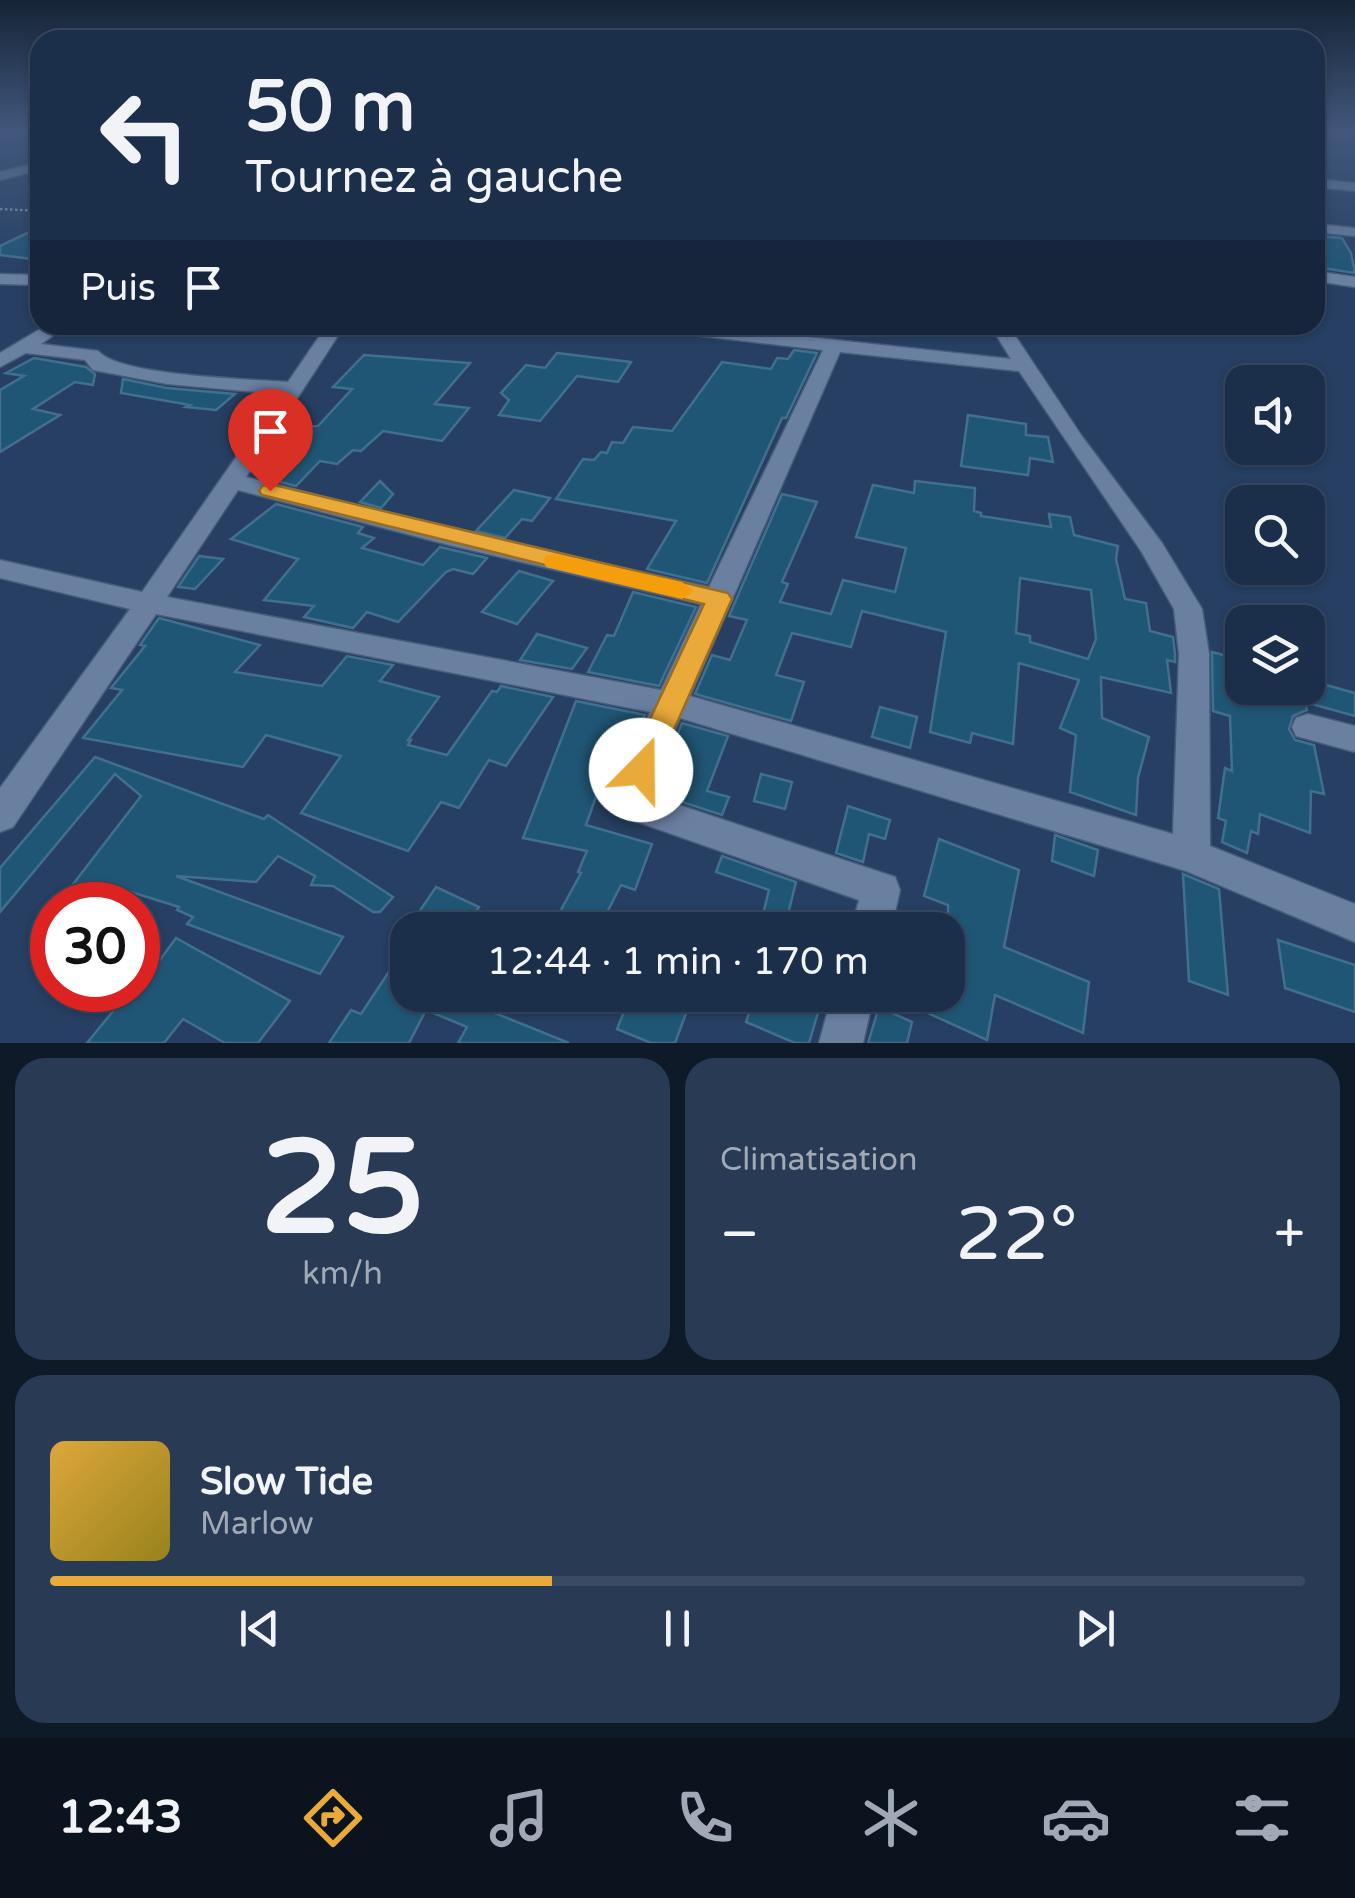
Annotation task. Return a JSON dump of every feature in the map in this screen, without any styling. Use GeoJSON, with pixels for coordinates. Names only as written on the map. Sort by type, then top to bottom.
{"type":"FeatureCollection","features":[{"type":"Feature","properties":{"kind":"street"},"geometry":{"type":"LineString","coordinates":[[1325,184],[1355,187]]}},
{"type":"Feature","properties":{"kind":"street"},"geometry":{"type":"LineString","coordinates":[[1325,229],[1355,232]]}},
{"type":"Feature","properties":{"kind":"street"},"geometry":{"type":"LineString","coordinates":[[1325,278],[1355,282]]}},
{"type":"Feature","properties":{"kind":"street"},"geometry":{"type":"LineString","coordinates":[[0,279],[30,280]]}},
{"type":"Feature","properties":{"kind":"street"},"geometry":{"type":"LineString","coordinates":[[0,361],[43,335]]}},
{"type":"Feature","properties":{"kind":"street"},"geometry":{"type":"LineString","coordinates":[[0,816],[329,335]]}},
{"type":"Feature","properties":{"kind":"street"},"geometry":{"type":"LineString","coordinates":[[737,335],[1023,366]]}},
{"type":"Feature","properties":{"kind":"street"},"geometry":{"type":"LineString","coordinates":[[1005,335],[1153,550],[1188,609],[1194,654],[1192,856]]}},
{"type":"Feature","properties":{"kind":"street"},"geometry":{"type":"LineString","coordinates":[[834,346],[668,704],[628,803],[881,890],[876,912]]}},
{"type":"Feature","properties":{"kind":"street"},"geometry":{"type":"LineString","coordinates":[[23,347],[91,355],[100,366],[167,378],[294,389]]}},
{"type":"Feature","properties":{"kind":"street"},"geometry":{"type":"LineString","coordinates":[[233,481],[453,538],[719,599]]}},
{"type":"Feature","properties":{"kind":"street"},"geometry":{"type":"LineString","coordinates":[[0,569],[147,603],[668,704],[1192,856],[1355,923]]}},
{"type":"Feature","properties":{"kind":"street"},"geometry":{"type":"LineString","coordinates":[[1308,727],[1355,739]]}},
{"type":"Feature","properties":{"kind":"street"},"geometry":{"type":"LineString","coordinates":[[841,1043],[849,1012]]}},
{"type":"Feature","properties":{"kind":"path"},"geometry":{"type":"LineString","coordinates":[[0,209],[30,210]]}},
{"type":"Feature","properties":{"kind":"building"},"geometry":{"type":"Polygon","coordinates":[[[30,232],[30,259],[0,255],[0,246],[30,232]]]}},
{"type":"Feature","properties":{"kind":"building"},"geometry":{"type":"Polygon","coordinates":[[[1325,237],[1342,238],[1351,253],[1355,273],[1325,268],[1325,237]]]}},
{"type":"Feature","properties":{"kind":"building"},"geometry":{"type":"Polygon","coordinates":[[[794,350],[817,353],[786,418],[782,418],[707,583],[647,569],[676,521],[556,499],[583,459],[594,460],[601,452],[607,453],[612,442],[623,443],[633,427],[672,431],[722,362],[771,369],[777,358],[788,359],[794,350]]]}},
{"type":"Feature","properties":{"kind":"building"},"geometry":{"type":"Polygon","coordinates":[[[557,353],[631,362],[618,382],[577,376],[540,421],[499,415],[509,400],[501,393],[526,365],[545,368],[557,353]]]}},
{"type":"Feature","properties":{"kind":"building"},"geometry":{"type":"Polygon","coordinates":[[[364,355],[470,363],[435,404],[469,408],[442,441],[383,431],[361,451],[353,450],[337,464],[320,461],[296,486],[273,480],[285,469],[258,468],[285,427],[318,426],[352,389],[333,387],[364,355]]]}},
{"type":"Feature","properties":{"kind":"building"},"geometry":{"type":"Polygon","coordinates":[[[34,358],[86,367],[95,374],[93,385],[75,382],[33,409],[60,415],[0,452],[0,390],[24,376],[6,373],[34,358]]]}},
{"type":"Feature","properties":{"kind":"building"},"geometry":{"type":"Polygon","coordinates":[[[123,379],[167,388],[235,394],[216,410],[186,407],[190,405],[121,393],[123,379]]]}},
{"type":"Feature","properties":{"kind":"building"},"geometry":{"type":"Polygon","coordinates":[[[968,415],[1026,424],[1026,435],[1048,437],[1053,462],[1030,458],[1028,475],[961,466],[968,415]]]}},
{"type":"Feature","properties":{"kind":"building"},"geometry":{"type":"Polygon","coordinates":[[[380,481],[393,494],[381,508],[360,502],[380,481]]]}},
{"type":"Feature","properties":{"kind":"building"},"geometry":{"type":"Polygon","coordinates":[[[915,481],[975,488],[974,511],[981,516],[1051,527],[1049,514],[1070,517],[1074,535],[1118,546],[1116,559],[1125,599],[1146,603],[1150,631],[1173,637],[1175,654],[1175,662],[1167,660],[1171,693],[1101,677],[1102,718],[1149,737],[1138,778],[1136,815],[1070,792],[1076,735],[1060,728],[1079,680],[1019,663],[1013,744],[972,733],[970,743],[930,732],[946,632],[862,611],[851,647],[792,633],[776,675],[804,682],[791,721],[695,694],[712,655],[730,660],[747,620],[729,616],[782,494],[817,502],[782,582],[788,584],[780,602],[831,614],[843,580],[895,592],[906,548],[856,537],[873,485],[914,493],[915,481]],[[1020,578],[1016,633],[1030,636],[1030,642],[1088,659],[1096,639],[1091,590],[1020,578]]]}},
{"type":"Feature","properties":{"kind":"building"},"geometry":{"type":"Polygon","coordinates":[[[514,490],[550,498],[532,521],[522,519],[505,538],[476,531],[514,490]]]}},
{"type":"Feature","properties":{"kind":"building"},"geometry":{"type":"Polygon","coordinates":[[[276,504],[363,527],[358,533],[374,538],[362,548],[423,565],[440,547],[487,558],[473,574],[453,569],[446,572],[398,622],[367,612],[353,628],[304,617],[314,606],[264,600],[298,559],[231,539],[276,504]]]}},
{"type":"Feature","properties":{"kind":"building"},"geometry":{"type":"Polygon","coordinates":[[[199,556],[223,559],[195,589],[178,587],[199,556]]]}},
{"type":"Feature","properties":{"kind":"building"},"geometry":{"type":"Polygon","coordinates":[[[519,571],[553,581],[517,624],[482,612],[519,571]]]}},
{"type":"Feature","properties":{"kind":"building"},"geometry":{"type":"Polygon","coordinates":[[[633,592],[696,607],[659,686],[588,672],[607,635],[614,636],[633,592]]]}},
{"type":"Feature","properties":{"kind":"building"},"geometry":{"type":"Polygon","coordinates":[[[159,618],[260,645],[235,672],[322,686],[347,656],[393,665],[380,681],[439,697],[408,745],[447,755],[492,691],[497,692],[501,686],[553,697],[506,766],[489,760],[459,808],[441,802],[408,851],[301,813],[341,756],[266,735],[243,767],[83,738],[122,690],[111,688],[145,646],[140,645],[159,618]]]}},
{"type":"Feature","properties":{"kind":"building"},"geometry":{"type":"Polygon","coordinates":[[[537,634],[587,648],[572,669],[520,660],[537,634]]]}},
{"type":"Feature","properties":{"kind":"building"},"geometry":{"type":"Polygon","coordinates":[[[1212,652],[1225,655],[1225,705],[1306,705],[1307,710],[1293,716],[1289,729],[1295,740],[1314,745],[1324,794],[1311,791],[1310,833],[1260,814],[1258,834],[1251,831],[1247,853],[1222,842],[1226,821],[1218,818],[1225,768],[1232,771],[1230,716],[1213,711],[1212,652]]]}},
{"type":"Feature","properties":{"kind":"building"},"geometry":{"type":"Polygon","coordinates":[[[1325,685],[1355,693],[1355,716],[1315,705],[1325,705],[1325,685]]]}},
{"type":"Feature","properties":{"kind":"building"},"geometry":{"type":"Polygon","coordinates":[[[576,701],[645,715],[629,750],[614,746],[586,825],[652,844],[635,890],[621,885],[607,912],[560,912],[581,873],[578,872],[587,851],[523,838],[576,701]]]}},
{"type":"Feature","properties":{"kind":"building"},"geometry":{"type":"Polygon","coordinates":[[[880,707],[917,717],[910,748],[872,737],[880,707]]]}},
{"type":"Feature","properties":{"kind":"building"},"geometry":{"type":"Polygon","coordinates":[[[682,723],[728,736],[707,791],[729,797],[722,815],[654,793],[682,723]]]}},
{"type":"Feature","properties":{"kind":"building"},"geometry":{"type":"Polygon","coordinates":[[[95,757],[264,819],[268,815],[393,897],[380,912],[373,912],[333,886],[311,885],[315,876],[278,856],[256,882],[176,876],[343,937],[320,974],[187,924],[193,917],[160,901],[160,882],[75,882],[141,796],[115,774],[0,912],[0,868],[95,757]]]}},
{"type":"Feature","properties":{"kind":"building"},"geometry":{"type":"Polygon","coordinates":[[[761,774],[792,782],[785,809],[754,801],[761,774]]]}},
{"type":"Feature","properties":{"kind":"building"},"geometry":{"type":"Polygon","coordinates":[[[848,806],[890,820],[885,839],[869,834],[863,862],[836,853],[848,806]]]}},
{"type":"Feature","properties":{"kind":"building"},"geometry":{"type":"Polygon","coordinates":[[[1055,835],[1098,850],[1094,876],[1052,861],[1055,835]]]}},
{"type":"Feature","properties":{"kind":"building"},"geometry":{"type":"Polygon","coordinates":[[[939,839],[1019,870],[1004,947],[1089,982],[1083,1033],[995,995],[987,1040],[925,1012],[965,1012],[965,912],[948,912],[948,905],[924,896],[939,839]]]}},
{"type":"Feature","properties":{"kind":"building"},"geometry":{"type":"Polygon","coordinates":[[[722,856],[796,882],[788,912],[764,912],[769,890],[716,872],[722,856]]]}},
{"type":"Feature","properties":{"kind":"building"},"geometry":{"type":"Polygon","coordinates":[[[1183,874],[1219,889],[1228,995],[1189,981],[1183,874]]]}},
{"type":"Feature","properties":{"kind":"building"},"geometry":{"type":"Polygon","coordinates":[[[436,887],[479,907],[476,912],[419,912],[436,887]]]}},
{"type":"Feature","properties":{"kind":"building"},"geometry":{"type":"Polygon","coordinates":[[[176,938],[290,1001],[258,1043],[225,1043],[183,1019],[164,1043],[87,1043],[112,1012],[160,1012],[160,960],[176,938]]]}},
{"type":"Feature","properties":{"kind":"building"},"geometry":{"type":"Polygon","coordinates":[[[1278,940],[1355,965],[1355,1012],[1285,988],[1278,940]]]}},
{"type":"Feature","properties":{"kind":"building"},"geometry":{"type":"Polygon","coordinates":[[[390,970],[390,1012],[425,1012],[409,1043],[329,1043],[351,1010],[361,1014],[390,970]]]}},
{"type":"Feature","properties":{"kind":"building"},"geometry":{"type":"Polygon","coordinates":[[[431,1012],[492,1012],[569,1043],[458,1043],[467,1027],[431,1012]]]}},
{"type":"Feature","properties":{"kind":"building"},"geometry":{"type":"Polygon","coordinates":[[[624,1012],[687,1012],[675,1043],[651,1043],[617,1029],[624,1012]]]}},
{"type":"Feature","properties":{"kind":"building"},"geometry":{"type":"Polygon","coordinates":[[[749,1012],[818,1012],[809,1043],[795,1043],[746,1022],[749,1012]]]}},
{"type":"Feature","properties":{"kind":"building"},"geometry":{"type":"Polygon","coordinates":[[[877,1012],[890,1012],[912,1022],[907,1043],[868,1043],[877,1012]]]}},
{"type":"Feature","properties":{"kind":"slow traffic"},"geometry":{"type":"LineString","coordinates":[[555,561],[682,591]]}},
{"type":"Feature","properties":{"kind":"route"},"geometry":{"type":"LineString","coordinates":[[270,491],[719,599],[641,770]]}}]}
